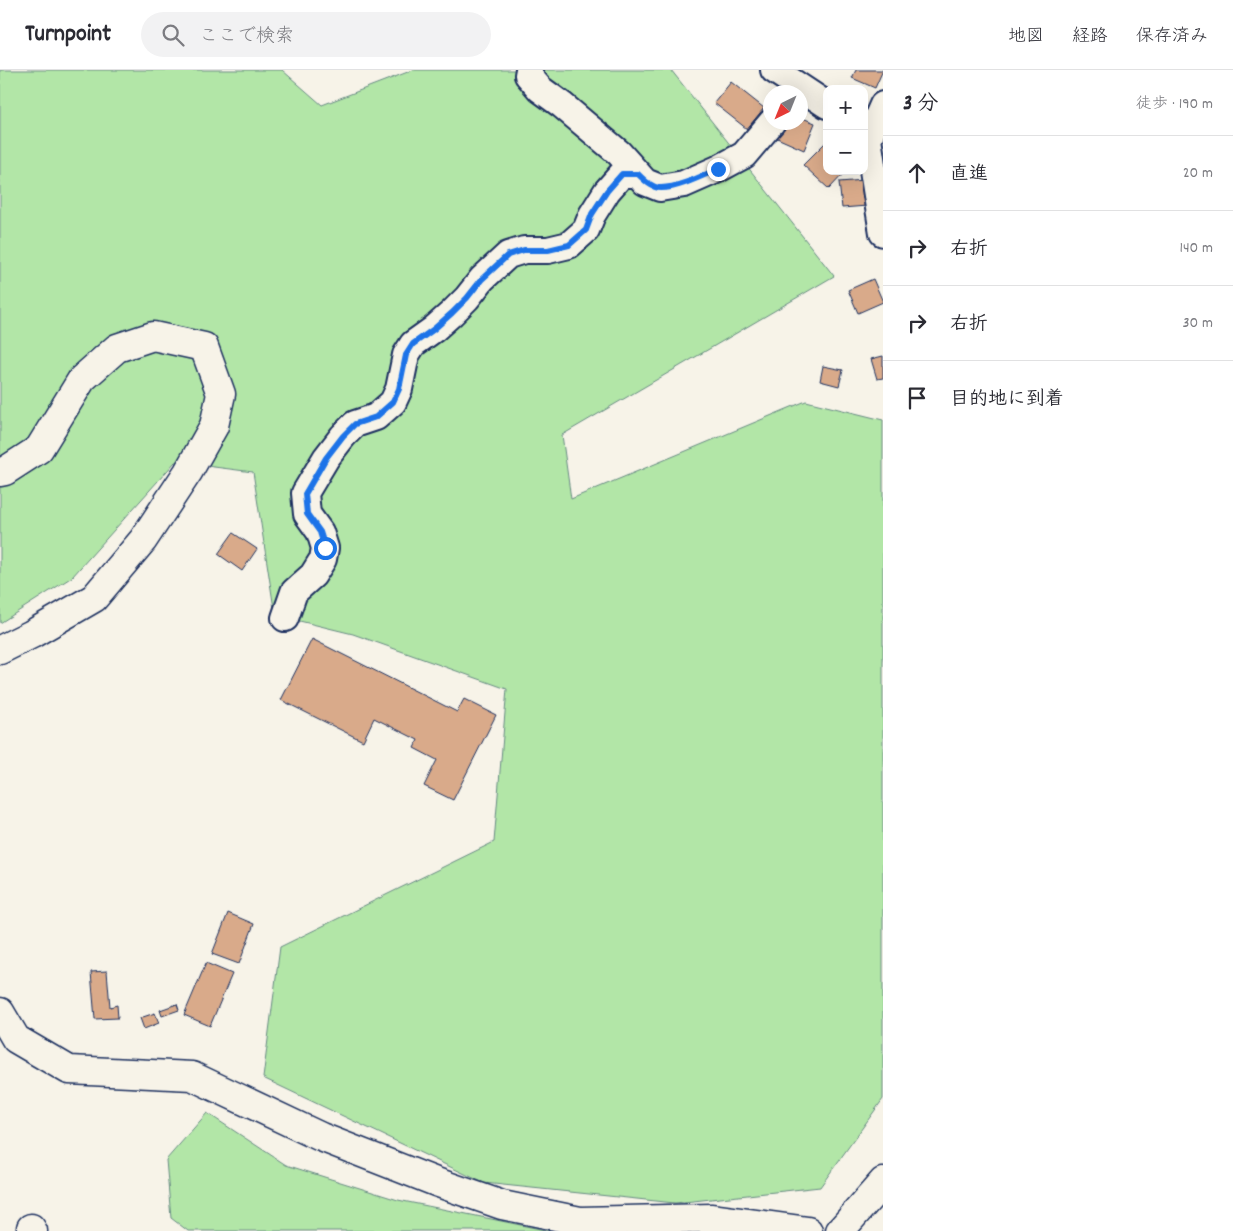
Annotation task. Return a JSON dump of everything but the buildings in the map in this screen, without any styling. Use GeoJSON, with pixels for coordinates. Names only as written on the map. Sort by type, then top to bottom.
{"type":"FeatureCollection","features":[{"type":"Feature","properties":{"kind":"street"},"geometry":{"type":"LineString","coordinates":[[529,70],[528,75],[540,89],[619,153],[645,182],[660,188],[684,184],[744,155],[765,130]]}},
{"type":"Feature","properties":{"kind":"street"},"geometry":{"type":"LineString","coordinates":[[774,70],[792,85]]}},
{"type":"Feature","properties":{"kind":"street"},"geometry":{"type":"LineString","coordinates":[[808,95],[823,102]]}},
{"type":"Feature","properties":{"kind":"street"},"geometry":{"type":"LineString","coordinates":[[868,133],[883,105]]}},
{"type":"Feature","properties":{"kind":"street"},"geometry":{"type":"LineString","coordinates":[[868,148],[883,233]]}},
{"type":"Feature","properties":{"kind":"street"},"geometry":{"type":"LineString","coordinates":[[285,618],[294,592],[313,575],[323,558],[325,548],[320,532],[307,514],[305,494],[326,458],[343,436],[355,424],[376,417],[393,402],[399,389],[406,355],[413,344],[452,313],[482,279],[508,255],[524,250],[548,250],[569,245],[586,230],[592,214],[607,191],[622,174],[638,174]]}},
{"type":"Feature","properties":{"kind":"street"},"geometry":{"type":"LineString","coordinates":[[0,472],[5,471],[39,449],[82,379],[117,348],[153,336],[204,346],[221,394],[214,426],[188,472],[143,540],[94,598],[0,650]]}},
{"type":"Feature","properties":{"kind":"street"},"geometry":{"type":"LineString","coordinates":[[0,1012],[16,1039],[70,1070],[192,1076],[320,1137],[436,1182],[502,1205],[580,1221],[712,1218],[808,1231]]}},
{"type":"Feature","properties":{"kind":"street"},"geometry":{"type":"LineString","coordinates":[[840,1231],[883,1182]]}},
{"type":"Feature","properties":{"kind":"green space"},"geometry":{"type":"Polygon","coordinates":[[[0,70],[282,70],[322,105],[413,70],[671,70],[834,276],[562,435],[571,499],[806,401],[883,420],[883,1099],[820,1187],[675,1203],[484,1183],[263,1078],[280,947],[494,842],[507,689],[353,634],[275,615],[253,472],[175,462],[72,577],[0,623],[0,70]]]}},
{"type":"Feature","properties":{"kind":"green space"},"geometry":{"type":"Polygon","coordinates":[[[207,1113],[286,1165],[398,1200],[550,1231],[188,1231],[171,1218],[166,1160],[207,1113]]]}},
{"type":"Feature","properties":{"kind":"route"},"geometry":{"type":"LineString","coordinates":[[325,548],[320,532],[307,514],[305,494],[326,458],[343,436],[355,424],[376,417],[393,402],[399,389],[406,355],[413,344],[452,313],[482,279],[508,255],[524,250],[548,250],[569,245],[586,230],[592,214],[607,191],[622,174],[638,174],[645,182],[660,188],[684,184],[718,169]]}}]}
